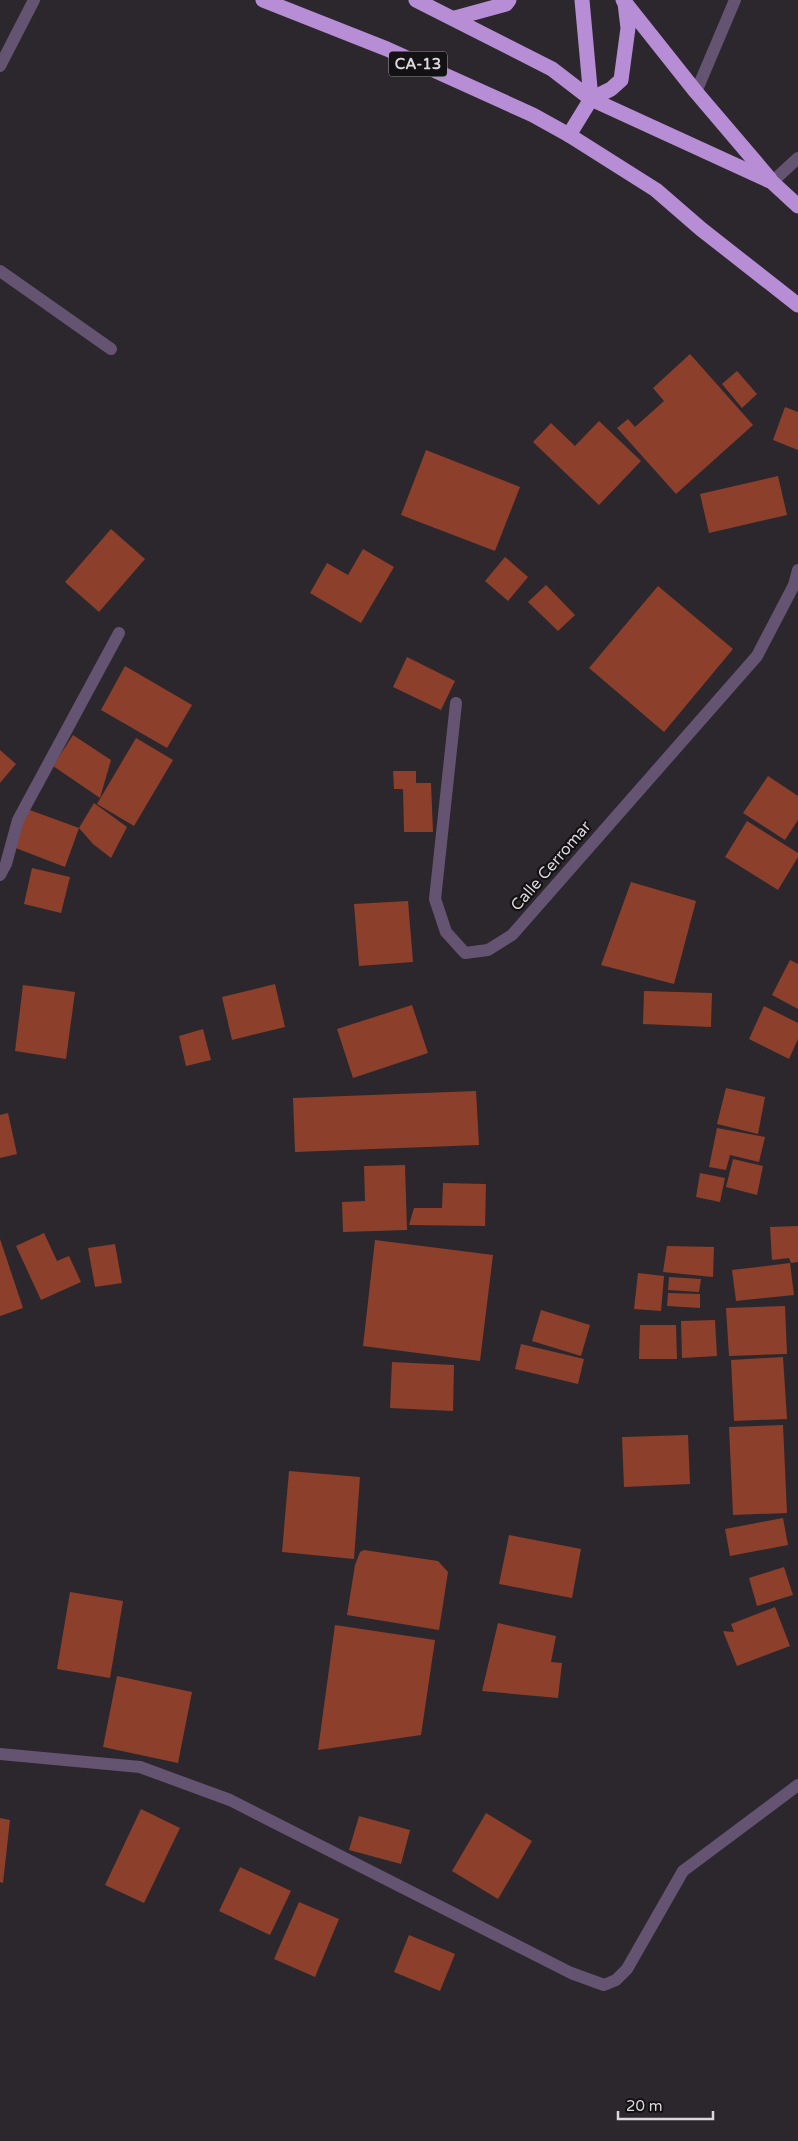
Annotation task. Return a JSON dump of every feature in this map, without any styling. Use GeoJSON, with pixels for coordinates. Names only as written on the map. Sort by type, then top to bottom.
{"type":"FeatureCollection","features":[{"type":"Feature","properties":{"kind":"highway","name":"CA-13"},"geometry":{"type":"LineString","coordinates":[[263,0],[387,49],[533,115],[569,135],[656,190],[701,229],[798,305]]}},
{"type":"Feature","properties":{"kind":"highway"},"geometry":{"type":"LineString","coordinates":[[416,0],[455,18],[552,69],[591,99],[772,182]]}},
{"type":"Feature","properties":{"kind":"highway"},"geometry":{"type":"LineString","coordinates":[[455,18],[506,4],[509,0]]}},
{"type":"Feature","properties":{"kind":"highway"},"geometry":{"type":"LineString","coordinates":[[582,0],[591,99]]}},
{"type":"Feature","properties":{"kind":"highway"},"geometry":{"type":"LineString","coordinates":[[569,135],[591,99],[611,89],[621,80],[628,28],[624,1]]}},
{"type":"Feature","properties":{"kind":"highway"},"geometry":{"type":"LineString","coordinates":[[624,1],[696,92],[772,182],[798,206]]}},
{"type":"Feature","properties":{"kind":"street"},"geometry":{"type":"LineString","coordinates":[[0,66],[34,0]]}},
{"type":"Feature","properties":{"kind":"street"},"geometry":{"type":"LineString","coordinates":[[696,92],[734,0]]}},
{"type":"Feature","properties":{"kind":"street"},"geometry":{"type":"LineString","coordinates":[[772,182],[798,158]]}},
{"type":"Feature","properties":{"kind":"street"},"geometry":{"type":"LineString","coordinates":[[0,271],[111,348]]}},
{"type":"Feature","properties":{"kind":"street","name":"Calle Cerromar"},"geometry":{"type":"LineString","coordinates":[[456,703],[435,899],[446,932],[465,952],[488,950],[512,935],[757,656],[794,585],[798,570]]}},
{"type":"Feature","properties":{"kind":"street"},"geometry":{"type":"LineString","coordinates":[[0,876],[6,864],[18,820],[119,633]]}},
{"type":"Feature","properties":{"kind":"street"},"geometry":{"type":"LineString","coordinates":[[0,1754],[140,1767],[230,1800],[571,1972],[604,1985],[616,1980],[627,1968],[683,1871],[798,1785]]}},
{"type":"Feature","properties":{"kind":"building"},"geometry":{"type":"Polygon","coordinates":[[[690,354],[753,425],[676,494],[617,428],[628,419],[635,427],[664,401],[653,388],[690,354]]]}},
{"type":"Feature","properties":{"kind":"building"},"geometry":{"type":"Polygon","coordinates":[[[737,371],[757,394],[742,408],[722,384],[737,371]]]}},
{"type":"Feature","properties":{"kind":"building"},"geometry":{"type":"Polygon","coordinates":[[[785,407],[798,412],[798,450],[773,440],[785,407]]]}},
{"type":"Feature","properties":{"kind":"building"},"geometry":{"type":"Polygon","coordinates":[[[599,421],[641,461],[599,505],[533,442],[551,423],[575,446],[599,421]]]}},
{"type":"Feature","properties":{"kind":"building"},"geometry":{"type":"Polygon","coordinates":[[[426,450],[520,487],[495,551],[401,515],[426,450]]]}},
{"type":"Feature","properties":{"kind":"building"},"geometry":{"type":"Polygon","coordinates":[[[778,476],[787,515],[709,533],[700,494],[778,476]]]}},
{"type":"Feature","properties":{"kind":"building"},"geometry":{"type":"Polygon","coordinates":[[[111,529],[145,559],[99,612],[65,582],[111,529]]]}},
{"type":"Feature","properties":{"kind":"building"},"geometry":{"type":"Polygon","coordinates":[[[363,549],[394,567],[361,623],[310,593],[327,563],[348,575],[363,549]]]}},
{"type":"Feature","properties":{"kind":"building"},"geometry":{"type":"Polygon","coordinates":[[[505,557],[528,577],[508,601],[485,581],[505,557]]]}},
{"type":"Feature","properties":{"kind":"building"},"geometry":{"type":"Polygon","coordinates":[[[546,585],[575,615],[558,631],[528,602],[546,585]]]}},
{"type":"Feature","properties":{"kind":"building"},"geometry":{"type":"Polygon","coordinates":[[[658,586],[733,649],[664,732],[589,668],[658,586]]]}},
{"type":"Feature","properties":{"kind":"building"},"geometry":{"type":"Polygon","coordinates":[[[407,657],[455,681],[441,710],[393,687],[407,657]]]}},
{"type":"Feature","properties":{"kind":"building"},"geometry":{"type":"Polygon","coordinates":[[[125,666],[192,705],[167,748],[101,710],[125,666]]]}},
{"type":"Feature","properties":{"kind":"building"},"geometry":{"type":"Polygon","coordinates":[[[73,735],[111,760],[100,798],[53,766],[73,735]]]}},
{"type":"Feature","properties":{"kind":"building"},"geometry":{"type":"Polygon","coordinates":[[[136,738],[173,760],[134,826],[97,804],[136,738]]]}},
{"type":"Feature","properties":{"kind":"building"},"geometry":{"type":"Polygon","coordinates":[[[0,750],[16,764],[0,783],[0,750]]]}},
{"type":"Feature","properties":{"kind":"building"},"geometry":{"type":"Polygon","coordinates":[[[393,771],[416,771],[416,783],[431,783],[433,832],[404,832],[403,789],[394,789],[393,771]]]}},
{"type":"Feature","properties":{"kind":"building"},"geometry":{"type":"Polygon","coordinates":[[[768,776],[798,796],[798,820],[785,840],[743,813],[768,776]]]}},
{"type":"Feature","properties":{"kind":"building"},"geometry":{"type":"Polygon","coordinates":[[[94,803],[127,827],[111,858],[93,844],[79,828],[94,803]]]}},
{"type":"Feature","properties":{"kind":"building"},"geometry":{"type":"Polygon","coordinates":[[[27,809],[79,828],[65,867],[13,847],[27,809]]]}},
{"type":"Feature","properties":{"kind":"building"},"geometry":{"type":"Polygon","coordinates":[[[747,821],[798,853],[798,857],[778,890],[725,857],[747,821]]]}},
{"type":"Feature","properties":{"kind":"building"},"geometry":{"type":"Polygon","coordinates":[[[32,868],[70,877],[61,913],[24,904],[32,868]]]}},
{"type":"Feature","properties":{"kind":"building"},"geometry":{"type":"Polygon","coordinates":[[[631,882],[696,901],[674,984],[601,965],[631,882]]]}},
{"type":"Feature","properties":{"kind":"building"},"geometry":{"type":"Polygon","coordinates":[[[408,901],[413,962],[359,966],[354,904],[408,901]]]}},
{"type":"Feature","properties":{"kind":"building"},"geometry":{"type":"Polygon","coordinates":[[[790,960],[798,964],[798,1009],[772,995],[790,960]]]}},
{"type":"Feature","properties":{"kind":"building"},"geometry":{"type":"Polygon","coordinates":[[[275,984],[285,1027],[232,1040],[222,997],[275,984]]]}},
{"type":"Feature","properties":{"kind":"building"},"geometry":{"type":"Polygon","coordinates":[[[23,985],[75,992],[66,1059],[15,1051],[23,985]]]}},
{"type":"Feature","properties":{"kind":"building"},"geometry":{"type":"Polygon","coordinates":[[[644,991],[712,993],[711,1027],[643,1024],[644,991]]]}},
{"type":"Feature","properties":{"kind":"building"},"geometry":{"type":"Polygon","coordinates":[[[412,1005],[428,1053],[353,1078],[337,1029],[412,1005]]]}},
{"type":"Feature","properties":{"kind":"building"},"geometry":{"type":"Polygon","coordinates":[[[764,1006],[798,1023],[798,1039],[789,1059],[749,1039],[764,1006]]]}},
{"type":"Feature","properties":{"kind":"building"},"geometry":{"type":"Polygon","coordinates":[[[203,1029],[211,1060],[186,1066],[179,1036],[203,1029]]]}},
{"type":"Feature","properties":{"kind":"building"},"geometry":{"type":"Polygon","coordinates":[[[726,1088],[765,1097],[758,1134],[717,1124],[726,1088]]]}},
{"type":"Feature","properties":{"kind":"building"},"geometry":{"type":"Polygon","coordinates":[[[476,1091],[479,1145],[295,1152],[293,1098],[476,1091]]]}},
{"type":"Feature","properties":{"kind":"building"},"geometry":{"type":"Polygon","coordinates":[[[8,1113],[17,1154],[0,1158],[0,1115],[8,1113]]]}},
{"type":"Feature","properties":{"kind":"building"},"geometry":{"type":"Polygon","coordinates":[[[717,1128],[765,1137],[759,1162],[730,1155],[726,1170],[709,1167],[717,1128]]]}},
{"type":"Feature","properties":{"kind":"building"},"geometry":{"type":"Polygon","coordinates":[[[733,1159],[763,1166],[757,1195],[726,1187],[733,1159]]]}},
{"type":"Feature","properties":{"kind":"building"},"geometry":{"type":"Polygon","coordinates":[[[405,1165],[407,1230],[343,1232],[342,1202],[365,1201],[364,1166],[405,1165]]]}},
{"type":"Feature","properties":{"kind":"building"},"geometry":{"type":"Polygon","coordinates":[[[700,1173],[725,1178],[720,1202],[696,1197],[700,1173]]]}},
{"type":"Feature","properties":{"kind":"building"},"geometry":{"type":"Polygon","coordinates":[[[443,1183],[486,1184],[485,1226],[409,1225],[414,1208],[442,1208],[443,1183]]]}},
{"type":"Feature","properties":{"kind":"building"},"geometry":{"type":"Polygon","coordinates":[[[798,1226],[798,1262],[791,1263],[789,1258],[772,1260],[770,1227],[798,1226]]]}},
{"type":"Feature","properties":{"kind":"building"},"geometry":{"type":"Polygon","coordinates":[[[44,1233],[57,1261],[69,1256],[81,1282],[41,1300],[16,1246],[44,1233]]]}},
{"type":"Feature","properties":{"kind":"building"},"geometry":{"type":"Polygon","coordinates":[[[0,1239],[23,1308],[0,1316],[0,1239]]]}},
{"type":"Feature","properties":{"kind":"building"},"geometry":{"type":"Polygon","coordinates":[[[375,1240],[493,1255],[480,1361],[363,1346],[375,1240]]]}},
{"type":"Feature","properties":{"kind":"building"},"geometry":{"type":"Polygon","coordinates":[[[115,1244],[122,1283],[95,1287],[88,1248],[115,1244]]]}},
{"type":"Feature","properties":{"kind":"building"},"geometry":{"type":"Polygon","coordinates":[[[667,1246],[714,1247],[713,1277],[663,1272],[667,1246]]]}},
{"type":"Feature","properties":{"kind":"building"},"geometry":{"type":"Polygon","coordinates":[[[790,1263],[794,1295],[736,1301],[732,1270],[790,1263]]]}},
{"type":"Feature","properties":{"kind":"building"},"geometry":{"type":"Polygon","coordinates":[[[638,1273],[664,1276],[661,1311],[634,1309],[638,1273]]]}},
{"type":"Feature","properties":{"kind":"building"},"geometry":{"type":"Polygon","coordinates":[[[669,1277],[701,1279],[699,1292],[668,1290],[669,1277]]]}},
{"type":"Feature","properties":{"kind":"building"},"geometry":{"type":"Polygon","coordinates":[[[668,1293],[700,1294],[700,1308],[667,1306],[668,1293]]]}},
{"type":"Feature","properties":{"kind":"building"},"geometry":{"type":"Polygon","coordinates":[[[785,1306],[787,1354],[729,1356],[726,1308],[785,1306]]]}},
{"type":"Feature","properties":{"kind":"building"},"geometry":{"type":"Polygon","coordinates":[[[541,1310],[590,1325],[581,1356],[532,1341],[541,1310]]]}},
{"type":"Feature","properties":{"kind":"building"},"geometry":{"type":"Polygon","coordinates":[[[715,1320],[717,1356],[682,1358],[681,1321],[715,1320]]]}},
{"type":"Feature","properties":{"kind":"building"},"geometry":{"type":"Polygon","coordinates":[[[640,1325],[676,1325],[677,1359],[639,1359],[640,1325]]]}},
{"type":"Feature","properties":{"kind":"building"},"geometry":{"type":"Polygon","coordinates":[[[521,1344],[584,1359],[578,1384],[515,1369],[521,1344]]]}},
{"type":"Feature","properties":{"kind":"building"},"geometry":{"type":"Polygon","coordinates":[[[783,1357],[787,1419],[734,1421],[731,1360],[783,1357]]]}},
{"type":"Feature","properties":{"kind":"building"},"geometry":{"type":"Polygon","coordinates":[[[392,1362],[454,1365],[453,1411],[390,1408],[392,1362]]]}},
{"type":"Feature","properties":{"kind":"building"},"geometry":{"type":"Polygon","coordinates":[[[783,1425],[787,1513],[733,1515],[729,1427],[783,1425]]]}},
{"type":"Feature","properties":{"kind":"building"},"geometry":{"type":"Polygon","coordinates":[[[688,1435],[690,1484],[624,1487],[622,1437],[688,1435]]]}},
{"type":"Feature","properties":{"kind":"building"},"geometry":{"type":"Polygon","coordinates":[[[289,1471],[360,1477],[354,1559],[282,1552],[289,1471]]]}},
{"type":"Feature","properties":{"kind":"building"},"geometry":{"type":"Polygon","coordinates":[[[783,1518],[788,1545],[730,1556],[725,1529],[783,1518]]]}},
{"type":"Feature","properties":{"kind":"building"},"geometry":{"type":"Polygon","coordinates":[[[509,1535],[581,1549],[572,1598],[499,1584],[509,1535]]]}},
{"type":"Feature","properties":{"kind":"building"},"geometry":{"type":"Polygon","coordinates":[[[364,1550],[438,1561],[448,1572],[439,1630],[347,1615],[355,1565],[360,1552],[364,1550]]]}},
{"type":"Feature","properties":{"kind":"building"},"geometry":{"type":"Polygon","coordinates":[[[784,1567],[793,1595],[757,1606],[749,1578],[784,1567]]]}},
{"type":"Feature","properties":{"kind":"building"},"geometry":{"type":"Polygon","coordinates":[[[70,1592],[123,1601],[110,1678],[57,1669],[70,1592]]]}},
{"type":"Feature","properties":{"kind":"building"},"geometry":{"type":"Polygon","coordinates":[[[775,1607],[790,1646],[737,1666],[723,1631],[734,1632],[731,1624],[775,1607]]]}},
{"type":"Feature","properties":{"kind":"building"},"geometry":{"type":"Polygon","coordinates":[[[498,1623],[556,1636],[551,1662],[562,1663],[558,1698],[482,1691],[498,1623]]]}},
{"type":"Feature","properties":{"kind":"building"},"geometry":{"type":"Polygon","coordinates":[[[335,1625],[435,1640],[421,1735],[318,1750],[335,1625]]]}},
{"type":"Feature","properties":{"kind":"building"},"geometry":{"type":"Polygon","coordinates":[[[117,1676],[192,1692],[178,1763],[103,1747],[117,1676]]]}},
{"type":"Feature","properties":{"kind":"building"},"geometry":{"type":"Polygon","coordinates":[[[141,1809],[180,1828],[144,1903],[105,1885],[141,1809]]]}},
{"type":"Feature","properties":{"kind":"building"},"geometry":{"type":"Polygon","coordinates":[[[486,1813],[532,1841],[498,1899],[452,1871],[486,1813]]]}},
{"type":"Feature","properties":{"kind":"building"},"geometry":{"type":"Polygon","coordinates":[[[359,1816],[410,1830],[401,1864],[349,1850],[359,1816]]]}},
{"type":"Feature","properties":{"kind":"building"},"geometry":{"type":"Polygon","coordinates":[[[0,1818],[10,1820],[3,1883],[0,1882],[0,1818]]]}},
{"type":"Feature","properties":{"kind":"building"},"geometry":{"type":"Polygon","coordinates":[[[240,1867],[291,1891],[270,1935],[219,1911],[240,1867]]]}},
{"type":"Feature","properties":{"kind":"building"},"geometry":{"type":"Polygon","coordinates":[[[299,1902],[339,1919],[315,1977],[274,1959],[299,1902]]]}},
{"type":"Feature","properties":{"kind":"building"},"geometry":{"type":"Polygon","coordinates":[[[409,1935],[455,1954],[440,1991],[394,1972],[409,1935]]]}}]}
